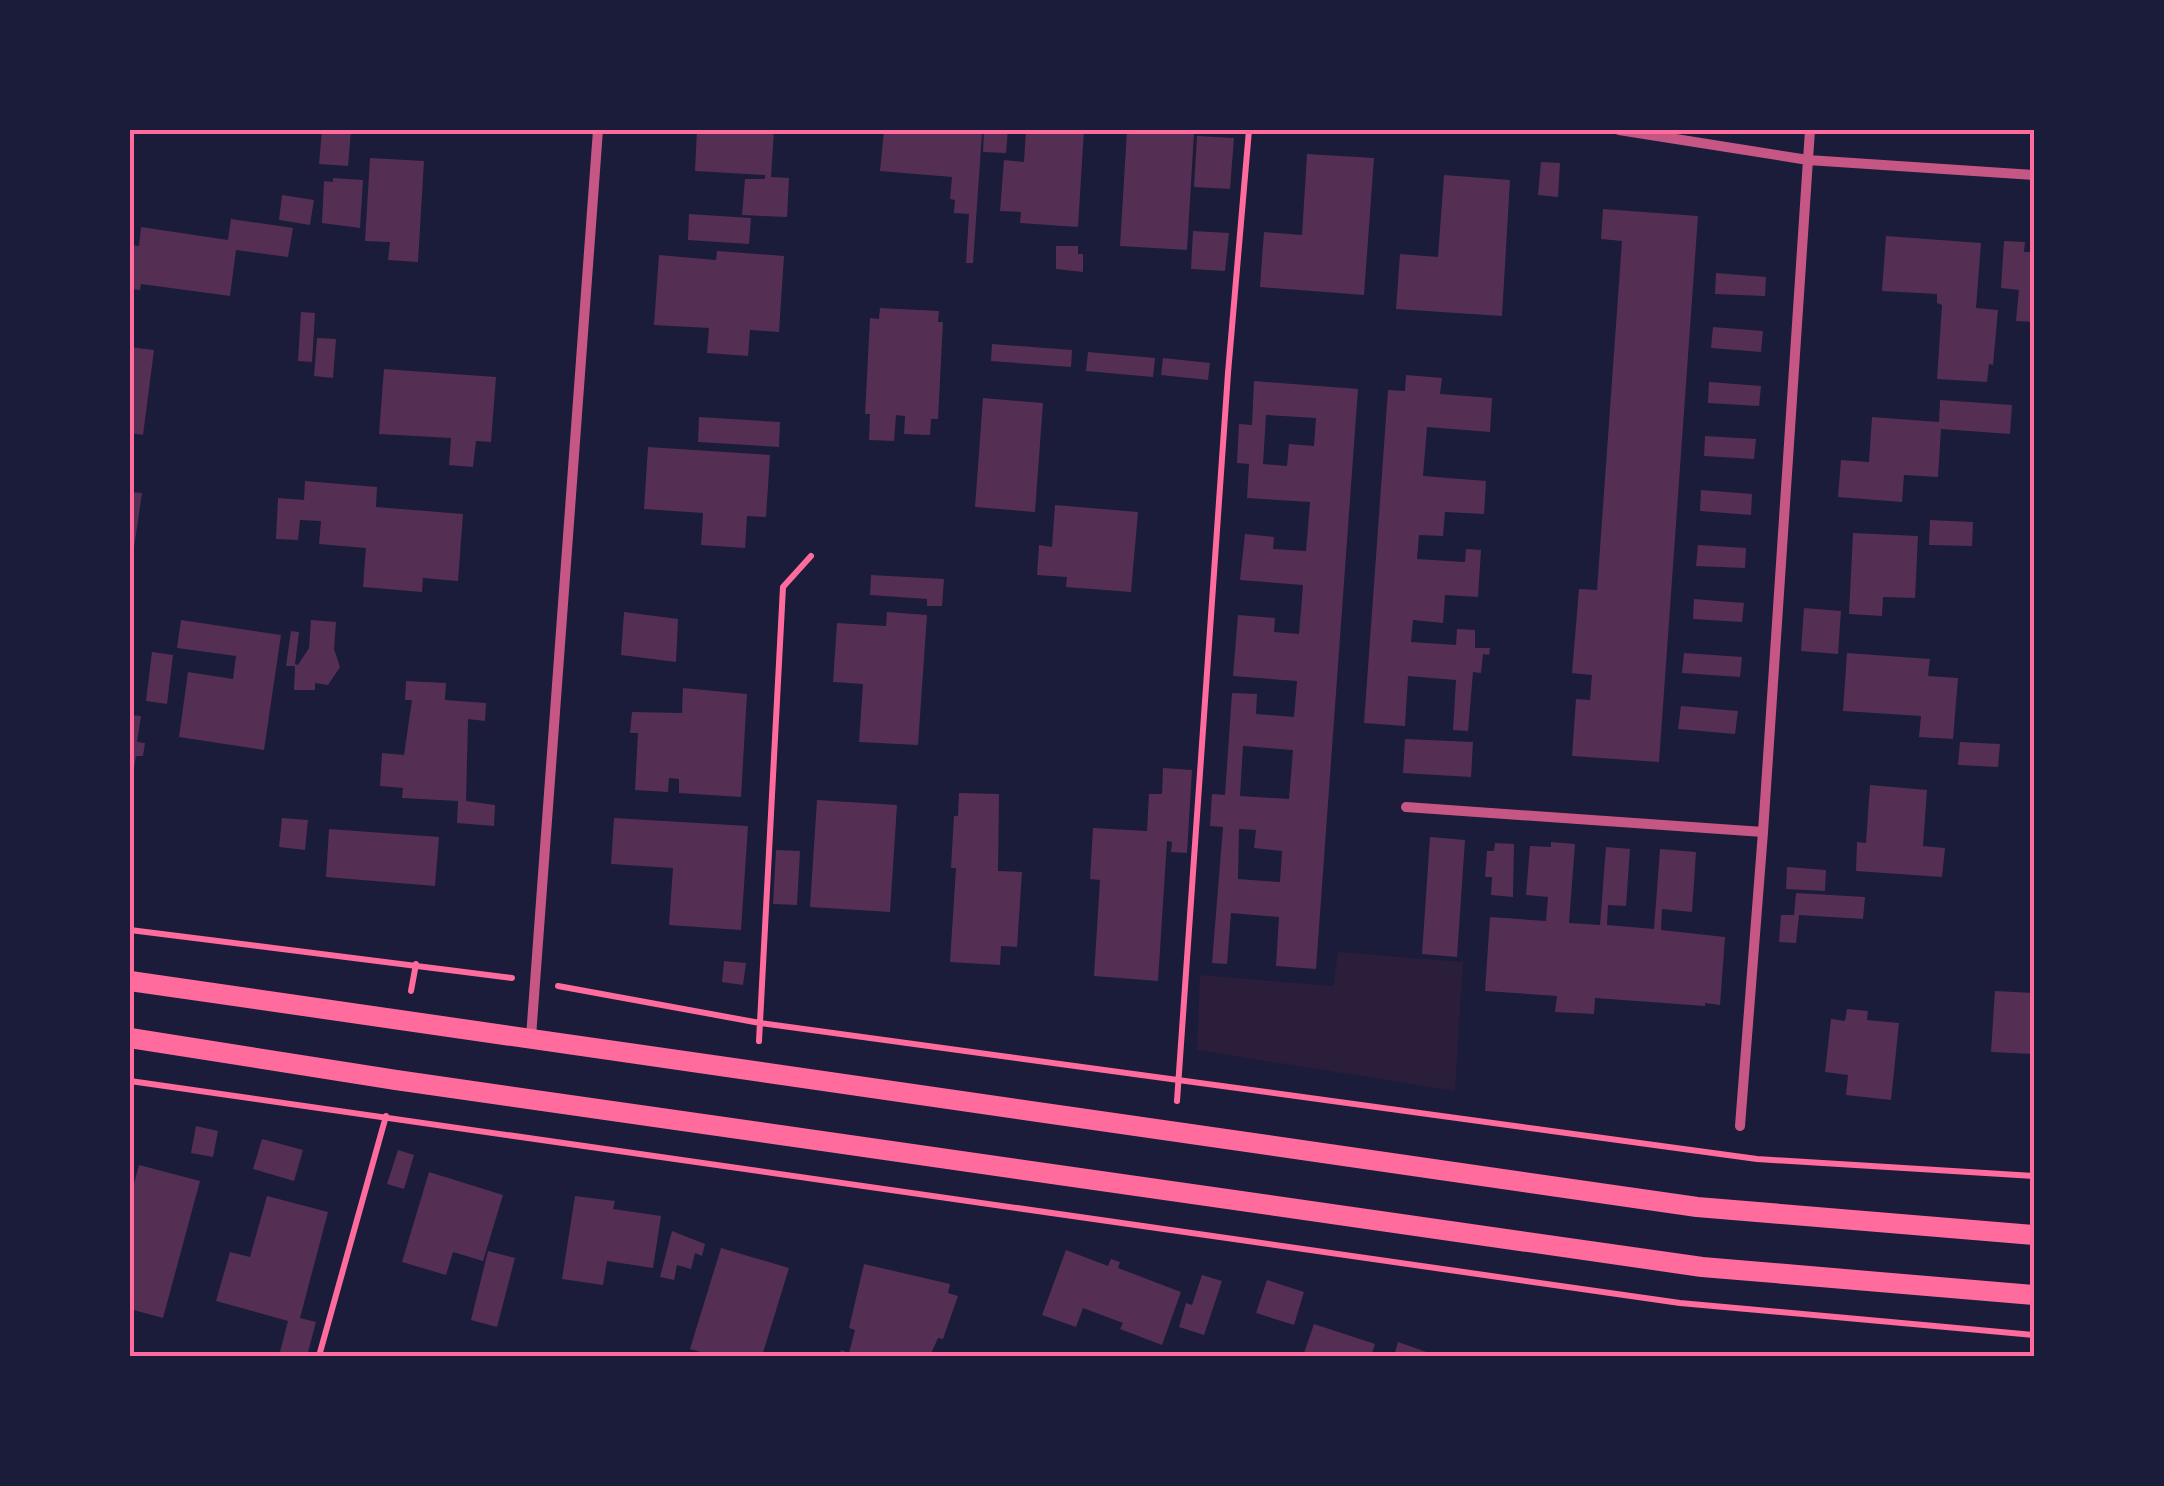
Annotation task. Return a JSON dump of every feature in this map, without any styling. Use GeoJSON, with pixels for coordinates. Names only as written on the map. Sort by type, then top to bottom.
{"type":"FeatureCollection","features":[{"type":"Feature","properties":{"kind":"main road"},"geometry":{"type":"LineString","coordinates":[[130,981],[1697,1207],[2034,1234]]}},
{"type":"Feature","properties":{"kind":"main road"},"geometry":{"type":"LineString","coordinates":[[130,1038],[396,1080],[1702,1266],[2034,1294]]}},
{"type":"Feature","properties":{"kind":"street"},"geometry":{"type":"LineString","coordinates":[[532,1037],[598,130]]}},
{"type":"Feature","properties":{"kind":"street"},"geometry":{"type":"LineString","coordinates":[[1618,130],[1808,160],[2034,174]]}},
{"type":"Feature","properties":{"kind":"street"},"geometry":{"type":"LineString","coordinates":[[1740,1126],[1810,130]]}},
{"type":"Feature","properties":{"kind":"street"},"geometry":{"type":"LineString","coordinates":[[1406,807],[1763,832]]}},
{"type":"Feature","properties":{"kind":"path"},"geometry":{"type":"LineString","coordinates":[[1171,1132],[1181,1083],[1228,373],[1249,130]]}},
{"type":"Feature","properties":{"kind":"path"},"geometry":{"type":"LineString","coordinates":[[758,1072],[783,587],[811,556]]}},
{"type":"Feature","properties":{"kind":"path"},"geometry":{"type":"LineString","coordinates":[[130,930],[416,964],[760,1023],[1757,1158],[2034,1176]]}},
{"type":"Feature","properties":{"kind":"path"},"geometry":{"type":"LineString","coordinates":[[405,1023],[416,964]]}},
{"type":"Feature","properties":{"kind":"path"},"geometry":{"type":"LineString","coordinates":[[319,1356],[396,1080]]}},
{"type":"Feature","properties":{"kind":"path"},"geometry":{"type":"LineString","coordinates":[[130,1081],[1661,1300],[2034,1335]]}},
{"type":"Feature","properties":{"kind":"path"},"geometry":{"type":"LineString","coordinates":[[1742,1110],[1762,1113],[1751,1212]]}},
{"type":"Feature","properties":{"kind":"shaded area"},"geometry":{"type":"Polygon","coordinates":[[[1338,952],[1463,962],[1455,1091],[1197,1050],[1200,975],[1333,986],[1338,952]]]}},
{"type":"Feature","properties":{"kind":"building"},"geometry":{"type":"Polygon","coordinates":[[[322,130],[351,130],[348,166],[319,164],[322,130]]]}},
{"type":"Feature","properties":{"kind":"building"},"geometry":{"type":"Polygon","coordinates":[[[697,130],[774,130],[771,177],[789,178],[787,217],[742,215],[745,179],[765,179],[765,175],[695,171],[697,130]]]}},
{"type":"Feature","properties":{"kind":"building"},"geometry":{"type":"Polygon","coordinates":[[[884,130],[982,133],[973,263],[966,263],[969,214],[954,213],[955,200],[950,199],[952,177],[880,171],[884,130]]]}},
{"type":"Feature","properties":{"kind":"building"},"geometry":{"type":"Polygon","coordinates":[[[984,130],[1008,130],[1006,153],[983,152],[984,130]]]}},
{"type":"Feature","properties":{"kind":"building"},"geometry":{"type":"Polygon","coordinates":[[[1026,130],[1084,130],[1078,227],[1020,223],[1021,212],[1000,211],[1004,160],[1024,162],[1026,130]]]}},
{"type":"Feature","properties":{"kind":"building"},"geometry":{"type":"Polygon","coordinates":[[[1127,130],[1194,133],[1187,250],[1120,246],[1127,130]]]}},
{"type":"Feature","properties":{"kind":"building"},"geometry":{"type":"Polygon","coordinates":[[[1197,136],[1234,138],[1230,189],[1194,187],[1197,136]]]}},
{"type":"Feature","properties":{"kind":"building"},"geometry":{"type":"Polygon","coordinates":[[[1307,154],[1374,158],[1364,295],[1260,287],[1264,232],[1302,235],[1307,154]]]}},
{"type":"Feature","properties":{"kind":"building"},"geometry":{"type":"Polygon","coordinates":[[[370,158],[424,161],[418,262],[388,260],[390,242],[365,241],[370,158]]]}},
{"type":"Feature","properties":{"kind":"building"},"geometry":{"type":"Polygon","coordinates":[[[1541,162],[1560,163],[1558,197],[1538,195],[1541,162]]]}},
{"type":"Feature","properties":{"kind":"building"},"geometry":{"type":"Polygon","coordinates":[[[1444,175],[1510,180],[1502,316],[1396,309],[1400,254],[1438,257],[1444,175]]]}},
{"type":"Feature","properties":{"kind":"building"},"geometry":{"type":"Polygon","coordinates":[[[333,178],[363,180],[360,228],[322,223],[324,181],[333,182],[333,178]]]}},
{"type":"Feature","properties":{"kind":"building"},"geometry":{"type":"Polygon","coordinates":[[[282,195],[314,200],[310,225],[279,220],[282,195]]]}},
{"type":"Feature","properties":{"kind":"building"},"geometry":{"type":"Polygon","coordinates":[[[1603,209],[1698,216],[1659,762],[1572,756],[1576,699],[1590,700],[1592,675],[1572,673],[1579,589],[1597,590],[1622,241],[1601,239],[1603,209]]]}},
{"type":"Feature","properties":{"kind":"building"},"geometry":{"type":"Polygon","coordinates":[[[689,214],[751,218],[749,244],[688,240],[689,214]]]}},
{"type":"Feature","properties":{"kind":"building"},"geometry":{"type":"Polygon","coordinates":[[[231,219],[293,228],[288,257],[236,250],[230,296],[141,284],[140,290],[130,289],[130,245],[139,246],[141,227],[228,240],[231,219]]]}},
{"type":"Feature","properties":{"kind":"building"},"geometry":{"type":"Polygon","coordinates":[[[1193,231],[1229,233],[1225,271],[1191,269],[1193,231]]]}},
{"type":"Feature","properties":{"kind":"building"},"geometry":{"type":"Polygon","coordinates":[[[1886,236],[1981,243],[1976,308],[1998,310],[1993,365],[1989,364],[1987,382],[1937,379],[1942,305],[1937,303],[1937,294],[1882,291],[1886,236]]]}},
{"type":"Feature","properties":{"kind":"building"},"geometry":{"type":"Polygon","coordinates":[[[2004,241],[2025,242],[2024,252],[2034,252],[2034,322],[2016,321],[2019,290],[2001,288],[2004,241]]]}},
{"type":"Feature","properties":{"kind":"building"},"geometry":{"type":"Polygon","coordinates":[[[1056,246],[1078,246],[1078,254],[1083,254],[1083,272],[1056,269],[1056,246]]]}},
{"type":"Feature","properties":{"kind":"building"},"geometry":{"type":"Polygon","coordinates":[[[717,251],[784,256],[779,332],[750,330],[748,356],[707,353],[709,328],[654,325],[659,255],[716,260],[717,251]]]}},
{"type":"Feature","properties":{"kind":"building"},"geometry":{"type":"Polygon","coordinates":[[[1716,273],[1766,277],[1765,296],[1715,294],[1716,273]]]}},
{"type":"Feature","properties":{"kind":"building"},"geometry":{"type":"Polygon","coordinates":[[[880,308],[939,311],[938,322],[943,322],[938,419],[931,419],[930,435],[904,434],[905,416],[896,415],[894,441],[869,440],[870,414],[865,414],[870,318],[879,319],[880,308]]]}},
{"type":"Feature","properties":{"kind":"building"},"geometry":{"type":"Polygon","coordinates":[[[301,312],[315,313],[312,362],[298,361],[301,312]]]}},
{"type":"Feature","properties":{"kind":"building"},"geometry":{"type":"Polygon","coordinates":[[[1713,327],[1763,331],[1761,352],[1711,348],[1713,327]]]}},
{"type":"Feature","properties":{"kind":"building"},"geometry":{"type":"Polygon","coordinates":[[[317,338],[336,339],[333,378],[314,376],[317,338]]]}},
{"type":"Feature","properties":{"kind":"building"},"geometry":{"type":"Polygon","coordinates":[[[992,344],[1072,350],[1071,367],[991,361],[992,344]]]}},
{"type":"Feature","properties":{"kind":"building"},"geometry":{"type":"Polygon","coordinates":[[[130,347],[154,350],[143,435],[130,433],[130,347]]]}},
{"type":"Feature","properties":{"kind":"building"},"geometry":{"type":"Polygon","coordinates":[[[1088,352],[1155,358],[1153,377],[1086,371],[1088,352]]]}},
{"type":"Feature","properties":{"kind":"building"},"geometry":{"type":"Polygon","coordinates":[[[1163,358],[1210,363],[1208,380],[1161,375],[1163,358]]]}},
{"type":"Feature","properties":{"kind":"building"},"geometry":{"type":"Polygon","coordinates":[[[384,369],[496,377],[491,442],[476,441],[473,467],[449,465],[451,438],[379,434],[384,369]]]}},
{"type":"Feature","properties":{"kind":"building"},"geometry":{"type":"Polygon","coordinates":[[[1406,375],[1442,378],[1440,394],[1492,398],[1490,432],[1427,427],[1423,476],[1486,481],[1484,514],[1445,512],[1443,536],[1419,535],[1417,559],[1465,562],[1466,549],[1481,550],[1478,597],[1445,595],[1443,623],[1413,620],[1411,642],[1456,645],[1457,629],[1475,630],[1475,648],[1490,648],[1489,655],[1483,654],[1481,673],[1473,672],[1468,731],[1453,730],[1456,680],[1408,676],[1405,726],[1364,723],[1388,390],[1405,391],[1406,375]]]}},
{"type":"Feature","properties":{"kind":"building"},"geometry":{"type":"Polygon","coordinates":[[[1254,381],[1358,389],[1316,969],[1276,966],[1279,917],[1231,913],[1227,964],[1212,963],[1223,827],[1210,826],[1212,794],[1225,795],[1232,693],[1257,694],[1256,714],[1294,717],[1297,681],[1233,676],[1238,615],[1275,618],[1274,632],[1299,634],[1303,585],[1240,580],[1245,534],[1274,537],[1273,549],[1306,551],[1310,502],[1247,498],[1249,464],[1237,463],[1239,424],[1252,425],[1254,381]],[[1266,415],[1263,464],[1287,466],[1289,444],[1314,446],[1316,418],[1266,415]],[[1243,746],[1240,796],[1289,799],[1293,750],[1243,746]],[[1239,829],[1238,879],[1280,882],[1282,851],[1254,848],[1256,830],[1239,829]]]}},
{"type":"Feature","properties":{"kind":"building"},"geometry":{"type":"Polygon","coordinates":[[[1709,382],[1761,386],[1759,406],[1708,403],[1709,382]]]}},
{"type":"Feature","properties":{"kind":"building"},"geometry":{"type":"Polygon","coordinates":[[[983,398],[1043,403],[1035,512],[975,507],[983,398]]]}},
{"type":"Feature","properties":{"kind":"building"},"geometry":{"type":"Polygon","coordinates":[[[1940,400],[2012,405],[2010,434],[1941,429],[1938,477],[1904,475],[1902,502],[1838,497],[1841,460],[1869,462],[1872,417],[1939,422],[1940,400]]]}},
{"type":"Feature","properties":{"kind":"building"},"geometry":{"type":"Polygon","coordinates":[[[699,417],[780,422],[779,447],[698,442],[699,417]]]}},
{"type":"Feature","properties":{"kind":"building"},"geometry":{"type":"Polygon","coordinates":[[[1705,436],[1756,439],[1754,459],[1704,456],[1705,436]]]}},
{"type":"Feature","properties":{"kind":"building"},"geometry":{"type":"Polygon","coordinates":[[[648,447],[770,455],[766,517],[747,516],[745,548],[701,545],[703,513],[644,509],[648,447]]]}},
{"type":"Feature","properties":{"kind":"building"},"geometry":{"type":"Polygon","coordinates":[[[305,481],[377,487],[376,507],[463,514],[458,581],[423,578],[422,592],[363,587],[366,548],[319,544],[321,521],[300,520],[298,540],[276,539],[278,498],[304,500],[305,481]]]}},
{"type":"Feature","properties":{"kind":"building"},"geometry":{"type":"Polygon","coordinates":[[[1701,490],[1752,494],[1751,515],[1700,511],[1701,490]]]}},
{"type":"Feature","properties":{"kind":"building"},"geometry":{"type":"Polygon","coordinates":[[[130,492],[142,493],[134,548],[130,547],[130,492]]]}},
{"type":"Feature","properties":{"kind":"building"},"geometry":{"type":"Polygon","coordinates":[[[1055,505],[1138,512],[1131,592],[1066,587],[1067,577],[1037,575],[1039,545],[1052,547],[1055,505]]]}},
{"type":"Feature","properties":{"kind":"building"},"geometry":{"type":"Polygon","coordinates":[[[1930,520],[1973,522],[1972,546],[1929,545],[1930,520]]]}},
{"type":"Feature","properties":{"kind":"building"},"geometry":{"type":"Polygon","coordinates":[[[1853,533],[1918,536],[1915,598],[1883,597],[1882,616],[1849,614],[1853,533]]]}},
{"type":"Feature","properties":{"kind":"building"},"geometry":{"type":"Polygon","coordinates":[[[1698,545],[1746,548],[1745,568],[1696,566],[1698,545]]]}},
{"type":"Feature","properties":{"kind":"building"},"geometry":{"type":"Polygon","coordinates":[[[871,575],[944,579],[942,606],[927,606],[927,599],[870,595],[871,575]]]}},
{"type":"Feature","properties":{"kind":"building"},"geometry":{"type":"Polygon","coordinates":[[[1694,599],[1744,603],[1742,622],[1693,619],[1694,599]]]}},
{"type":"Feature","properties":{"kind":"building"},"geometry":{"type":"Polygon","coordinates":[[[1804,608],[1841,611],[1838,654],[1801,651],[1804,608]]]}},
{"type":"Feature","properties":{"kind":"building"},"geometry":{"type":"Polygon","coordinates":[[[624,612],[678,619],[676,662],[621,655],[624,612]]]}},
{"type":"Feature","properties":{"kind":"building"},"geometry":{"type":"Polygon","coordinates":[[[887,612],[927,615],[918,745],[859,742],[863,684],[833,682],[837,623],[886,626],[887,612]]]}},
{"type":"Feature","properties":{"kind":"building"},"geometry":{"type":"Polygon","coordinates":[[[181,620],[281,635],[264,750],[179,737],[188,672],[233,679],[236,656],[177,648],[181,620]]]}},
{"type":"Feature","properties":{"kind":"building"},"geometry":{"type":"Polygon","coordinates":[[[311,620],[336,622],[334,649],[340,667],[328,685],[315,683],[315,690],[294,690],[295,666],[286,666],[291,631],[299,632],[295,664],[298,665],[309,648],[311,620]]]}},
{"type":"Feature","properties":{"kind":"building"},"geometry":{"type":"Polygon","coordinates":[[[152,652],[173,655],[167,704],[146,701],[152,652]]]}},
{"type":"Feature","properties":{"kind":"building"},"geometry":{"type":"Polygon","coordinates":[[[1684,653],[1742,657],[1740,677],[1682,673],[1684,653]]]}},
{"type":"Feature","properties":{"kind":"building"},"geometry":{"type":"Polygon","coordinates":[[[1847,653],[1930,659],[1928,676],[1958,678],[1953,739],[1919,737],[1921,716],[1843,711],[1847,653]]]}},
{"type":"Feature","properties":{"kind":"building"},"geometry":{"type":"Polygon","coordinates":[[[406,681],[446,683],[445,700],[486,703],[485,721],[468,719],[466,801],[495,805],[494,826],[457,823],[458,801],[402,798],[403,788],[380,786],[382,753],[404,755],[412,700],[405,700],[406,681]]]}},
{"type":"Feature","properties":{"kind":"building"},"geometry":{"type":"Polygon","coordinates":[[[683,688],[747,694],[741,797],[679,793],[679,779],[669,778],[668,792],[635,790],[638,733],[630,733],[632,712],[682,713],[683,688]]]}},
{"type":"Feature","properties":{"kind":"building"},"geometry":{"type":"Polygon","coordinates":[[[1681,706],[1738,711],[1735,734],[1678,729],[1681,706]]]}},
{"type":"Feature","properties":{"kind":"building"},"geometry":{"type":"Polygon","coordinates":[[[130,715],[141,716],[137,742],[145,743],[143,756],[136,756],[132,781],[130,715]]]}},
{"type":"Feature","properties":{"kind":"building"},"geometry":{"type":"Polygon","coordinates":[[[1405,739],[1473,742],[1471,777],[1403,773],[1405,739]]]}},
{"type":"Feature","properties":{"kind":"building"},"geometry":{"type":"Polygon","coordinates":[[[1960,742],[2000,744],[1998,767],[1958,765],[1960,742]]]}},
{"type":"Feature","properties":{"kind":"building"},"geometry":{"type":"Polygon","coordinates":[[[1163,768],[1192,770],[1187,853],[1171,852],[1172,842],[1167,841],[1158,981],[1094,976],[1100,880],[1090,879],[1093,828],[1147,831],[1149,794],[1162,794],[1163,768]]]}},
{"type":"Feature","properties":{"kind":"building"},"geometry":{"type":"Polygon","coordinates":[[[1870,785],[1927,790],[1923,846],[1945,848],[1942,877],[1856,871],[1857,842],[1866,843],[1870,785]]]}},
{"type":"Feature","properties":{"kind":"building"},"geometry":{"type":"Polygon","coordinates":[[[959,793],[999,794],[998,871],[1022,872],[1017,947],[1001,946],[1000,965],[950,962],[956,868],[951,868],[959,793]]]}},
{"type":"Feature","properties":{"kind":"building"},"geometry":{"type":"Polygon","coordinates":[[[817,800],[897,805],[890,912],[810,907],[817,800]]]}},
{"type":"Feature","properties":{"kind":"building"},"geometry":{"type":"Polygon","coordinates":[[[282,818],[308,820],[305,850],[279,847],[282,818]]]}},
{"type":"Feature","properties":{"kind":"building"},"geometry":{"type":"Polygon","coordinates":[[[614,818],[748,826],[741,930],[669,925],[673,868],[611,864],[614,818]]]}},
{"type":"Feature","properties":{"kind":"building"},"geometry":{"type":"Polygon","coordinates":[[[329,829],[439,837],[435,886],[326,877],[329,829]]]}},
{"type":"Feature","properties":{"kind":"building"},"geometry":{"type":"Polygon","coordinates":[[[1430,837],[1465,840],[1457,957],[1422,954],[1430,837]]]}},
{"type":"Feature","properties":{"kind":"building"},"geometry":{"type":"Polygon","coordinates":[[[1551,842],[1575,844],[1569,923],[1600,925],[1606,847],[1630,849],[1626,906],[1608,905],[1607,925],[1654,929],[1660,849],[1696,852],[1692,912],[1662,909],[1661,930],[1725,937],[1720,1005],[1595,998],[1594,1014],[1555,1012],[1557,996],[1485,991],[1490,917],[1546,921],[1548,897],[1526,895],[1530,846],[1551,847],[1551,842]]]}},
{"type":"Feature","properties":{"kind":"building"},"geometry":{"type":"Polygon","coordinates":[[[1495,843],[1514,844],[1513,897],[1491,895],[1492,877],[1485,877],[1487,851],[1494,851],[1495,843]]]}},
{"type":"Feature","properties":{"kind":"building"},"geometry":{"type":"Polygon","coordinates":[[[776,850],[800,851],[797,905],[773,904],[776,850]]]}},
{"type":"Feature","properties":{"kind":"building"},"geometry":{"type":"Polygon","coordinates":[[[1787,867],[1826,870],[1825,891],[1786,889],[1787,867]]]}},
{"type":"Feature","properties":{"kind":"building"},"geometry":{"type":"Polygon","coordinates":[[[1796,893],[1865,897],[1863,919],[1799,915],[1796,943],[1779,942],[1781,915],[1794,915],[1796,893]]]}},
{"type":"Feature","properties":{"kind":"building"},"geometry":{"type":"Polygon","coordinates":[[[724,961],[746,963],[743,985],[722,982],[724,961]]]}},
{"type":"Feature","properties":{"kind":"building"},"geometry":{"type":"Polygon","coordinates":[[[1995,991],[2034,993],[2034,1054],[1991,1052],[1995,991]]]}},
{"type":"Feature","properties":{"kind":"building"},"geometry":{"type":"Polygon","coordinates":[[[1847,1009],[1868,1011],[1867,1020],[1899,1023],[1891,1100],[1846,1095],[1848,1075],[1825,1072],[1831,1019],[1845,1021],[1847,1009]]]}},
{"type":"Feature","properties":{"kind":"building"},"geometry":{"type":"Polygon","coordinates":[[[196,1126],[218,1131],[213,1157],[191,1153],[196,1126]]]}},
{"type":"Feature","properties":{"kind":"building"},"geometry":{"type":"Polygon","coordinates":[[[262,1139],[303,1150],[294,1181],[253,1169],[262,1139]]]}},
{"type":"Feature","properties":{"kind":"building"},"geometry":{"type":"Polygon","coordinates":[[[398,1150],[414,1155],[404,1189],[387,1184],[398,1150]]]}},
{"type":"Feature","properties":{"kind":"building"},"geometry":{"type":"Polygon","coordinates":[[[139,1165],[200,1181],[163,1318],[130,1309],[130,1198],[139,1165]]]}},
{"type":"Feature","properties":{"kind":"building"},"geometry":{"type":"Polygon","coordinates":[[[429,1172],[503,1195],[483,1261],[453,1252],[446,1275],[402,1262],[429,1172]]]}},
{"type":"Feature","properties":{"kind":"building"},"geometry":{"type":"Polygon","coordinates":[[[267,1196],[328,1212],[300,1318],[316,1322],[307,1356],[279,1356],[288,1321],[216,1301],[230,1252],[250,1257],[267,1196]]]}},
{"type":"Feature","properties":{"kind":"building"},"geometry":{"type":"Polygon","coordinates":[[[575,1196],[615,1201],[613,1209],[661,1216],[653,1268],[607,1261],[603,1285],[562,1279],[575,1196]]]}},
{"type":"Feature","properties":{"kind":"building"},"geometry":{"type":"Polygon","coordinates":[[[672,1231],[705,1244],[702,1256],[695,1253],[691,1269],[677,1265],[674,1280],[660,1277],[672,1231]]]}},
{"type":"Feature","properties":{"kind":"building"},"geometry":{"type":"Polygon","coordinates":[[[721,1248],[789,1268],[762,1356],[714,1356],[690,1349],[721,1248]]]}},
{"type":"Feature","properties":{"kind":"building"},"geometry":{"type":"Polygon","coordinates":[[[1066,1250],[1108,1266],[1111,1259],[1120,1262],[1118,1268],[1181,1292],[1162,1345],[1120,1329],[1123,1323],[1083,1308],[1076,1327],[1042,1315],[1066,1250]]]}},
{"type":"Feature","properties":{"kind":"building"},"geometry":{"type":"Polygon","coordinates":[[[488,1251],[515,1258],[497,1327],[471,1320],[488,1251]]]}},
{"type":"Feature","properties":{"kind":"building"},"geometry":{"type":"Polygon","coordinates":[[[864,1264],[950,1284],[948,1293],[958,1296],[943,1339],[938,1338],[930,1356],[839,1356],[841,1350],[849,1353],[855,1330],[849,1328],[864,1264]]]}},
{"type":"Feature","properties":{"kind":"building"},"geometry":{"type":"Polygon","coordinates":[[[1202,1275],[1222,1281],[1204,1335],[1179,1327],[1186,1303],[1192,1305],[1202,1275]]]}},
{"type":"Feature","properties":{"kind":"building"},"geometry":{"type":"Polygon","coordinates":[[[1267,1280],[1304,1292],[1294,1325],[1256,1313],[1267,1280]]]}},
{"type":"Feature","properties":{"kind":"building"},"geometry":{"type":"Polygon","coordinates":[[[1314,1324],[1375,1344],[1372,1353],[1380,1356],[1303,1356],[1314,1324]]]}},
{"type":"Feature","properties":{"kind":"building"},"geometry":{"type":"Polygon","coordinates":[[[1398,1342],[1435,1355],[1435,1356],[1394,1356],[1398,1342]]]}}]}
